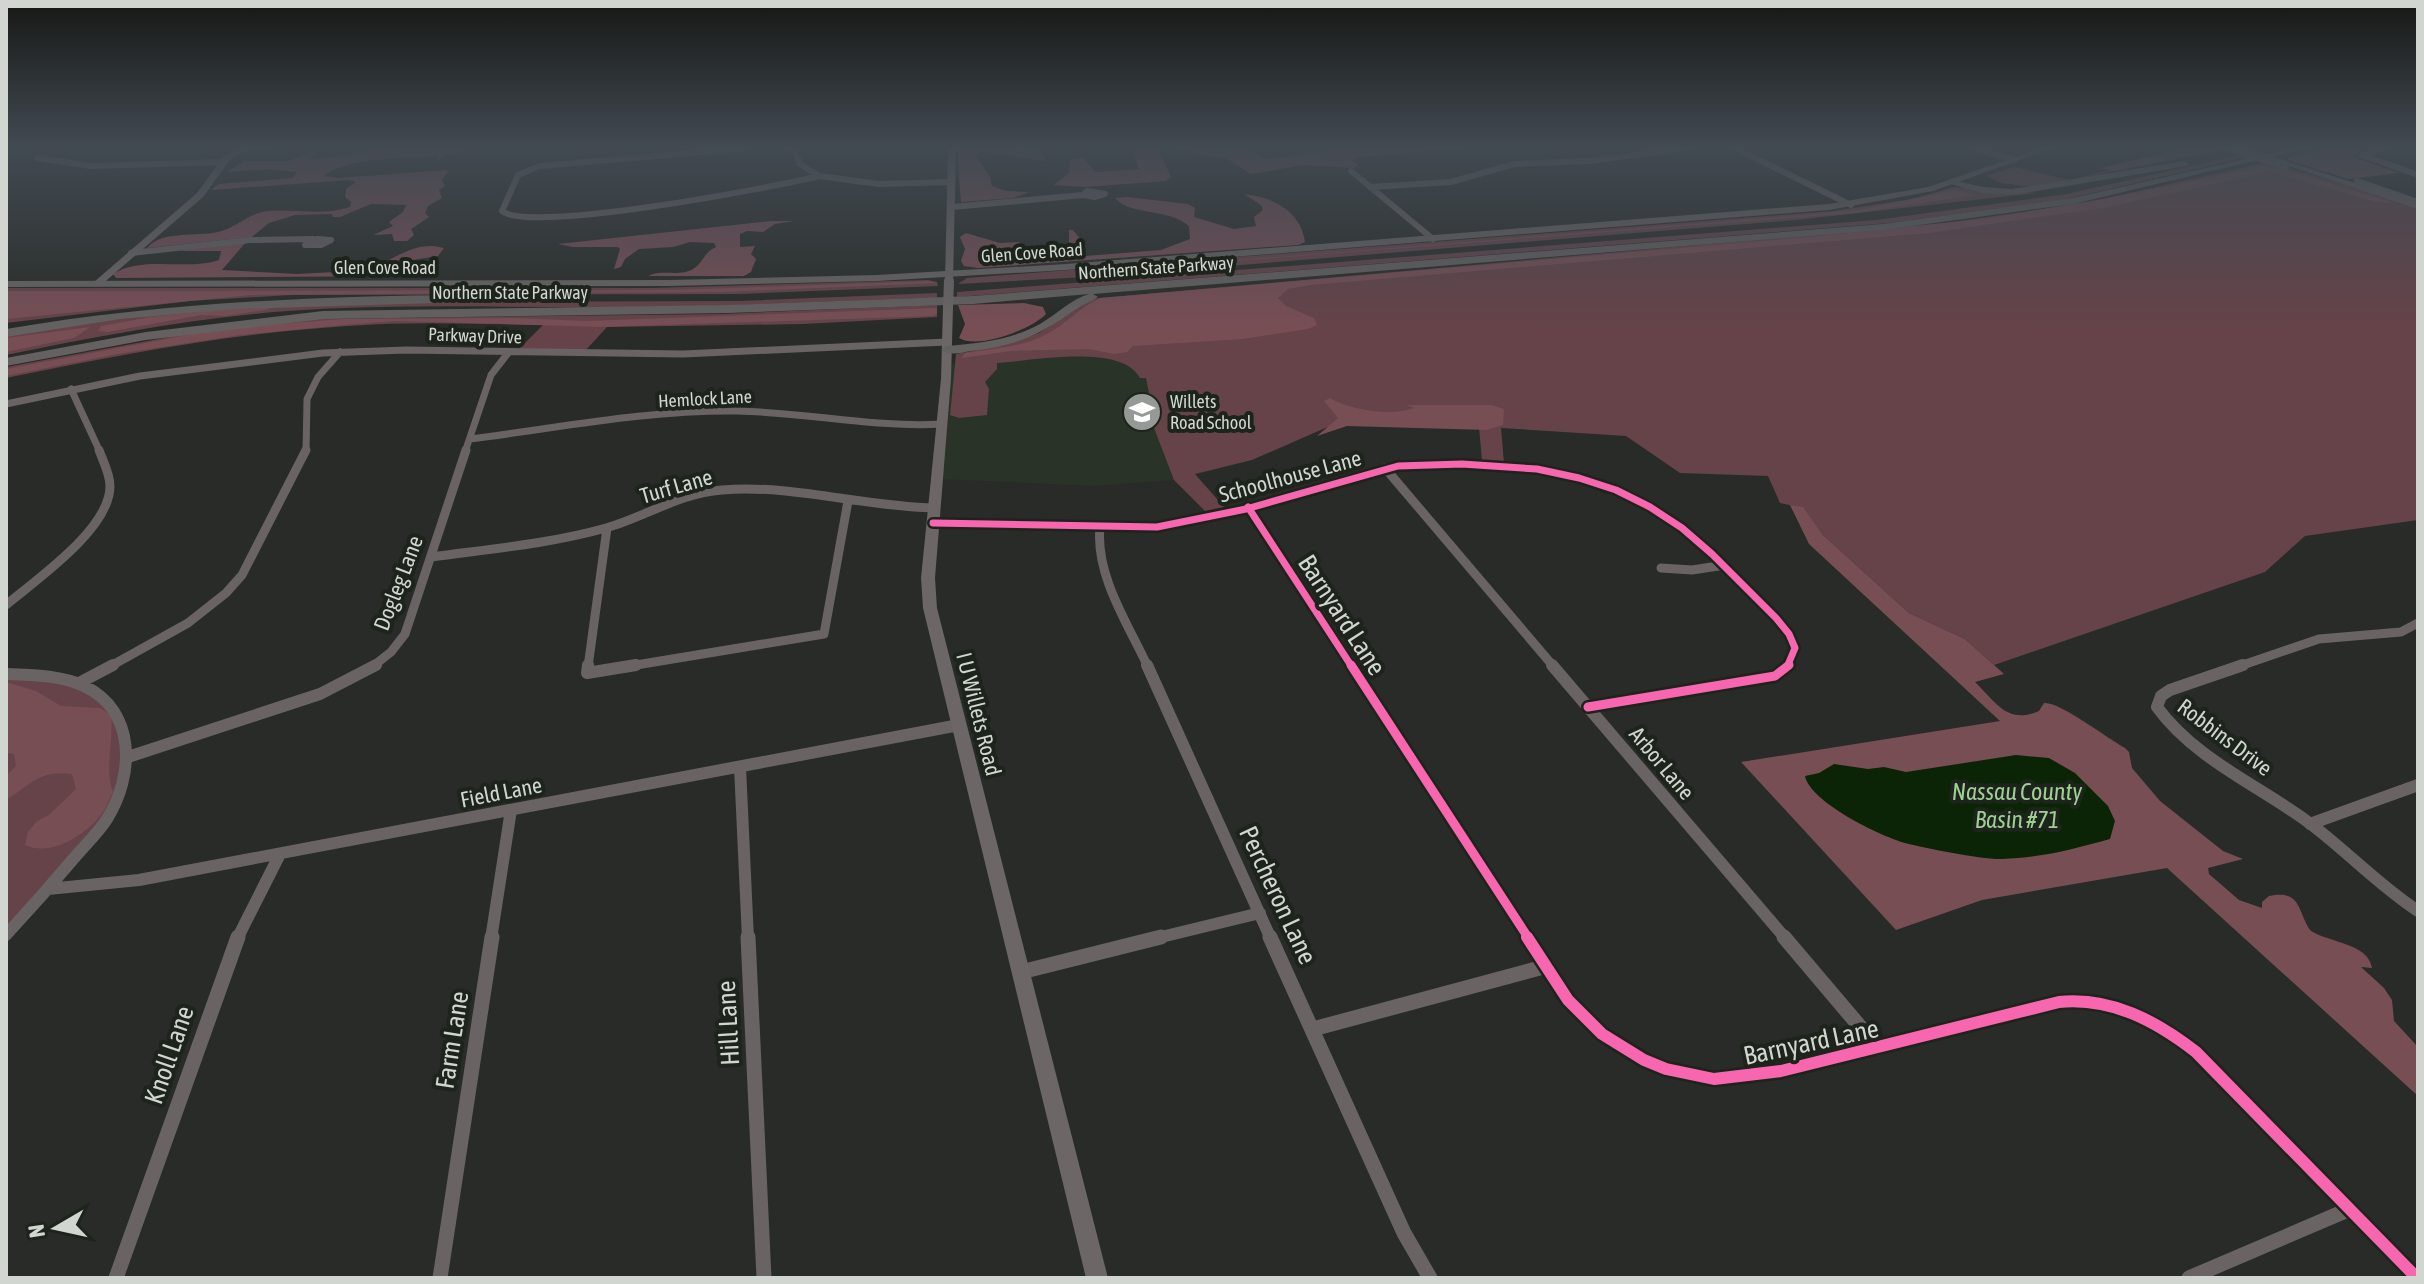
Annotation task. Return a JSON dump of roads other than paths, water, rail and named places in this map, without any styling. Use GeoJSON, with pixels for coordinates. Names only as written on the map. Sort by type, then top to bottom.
{"type":"FeatureCollection","features":[{"type":"Feature","properties":{"kind":"highway","name":"Northern State Parkway"},"geometry":{"type":"LineString","coordinates":[[496,299],[826,295],[1177,274],[1949,208]]}},
{"type":"Feature","properties":{"kind":"highway","name":"Northern State Parkway"},"geometry":{"type":"LineString","coordinates":[[6,360],[223,325],[344,314],[706,310],[999,298],[1962,218],[2025,208]]}},
{"type":"Feature","properties":{"kind":"highway"},"geometry":{"type":"LineString","coordinates":[[947,346],[989,346],[1041,329],[1087,298],[1178,285]]}},
{"type":"Feature","properties":{"kind":"highway"},"geometry":{"type":"LineString","coordinates":[[999,298],[1047,303],[1056,307],[1058,316]]}},
{"type":"Feature","properties":{"kind":"highway","name":"Northern State Parkway"},"geometry":{"type":"LineString","coordinates":[[6,333],[179,308],[327,299],[481,299]]}},
{"type":"Feature","properties":{"kind":"highway"},"geometry":{"type":"LineString","coordinates":[[6,325],[219,300],[327,299]]}},
{"type":"Feature","properties":{"kind":"main road"},"geometry":{"type":"LineString","coordinates":[[97,284],[185,208]]}},
{"type":"Feature","properties":{"kind":"main road","name":"I U Willets Road"},"geometry":{"type":"LineString","coordinates":[[952,208],[942,424],[928,578],[930,608],[1097,1278]]}},
{"type":"Feature","properties":{"kind":"main road","name":"Glen Cove Road"},"geometry":{"type":"LineString","coordinates":[[6,284],[701,283],[949,278],[1815,208]]}},
{"type":"Feature","properties":{"kind":"street"},"geometry":{"type":"LineString","coordinates":[[503,208],[502,211],[508,216],[529,217],[639,208]]}},
{"type":"Feature","properties":{"kind":"street"},"geometry":{"type":"LineString","coordinates":[[1395,208],[1433,239]]}},
{"type":"Feature","properties":{"kind":"street"},"geometry":{"type":"LineString","coordinates":[[131,253],[250,240],[313,239]]}},
{"type":"Feature","properties":{"kind":"street","name":"Parkway Drive"},"geometry":{"type":"LineString","coordinates":[[6,404],[71,389],[208,365],[340,352],[418,350],[699,354],[947,346]]}},
{"type":"Feature","properties":{"kind":"street"},"geometry":{"type":"LineString","coordinates":[[79,683],[200,615],[229,592],[242,575],[306,454],[308,438],[304,409],[308,395],[340,352]]}},
{"type":"Feature","properties":{"kind":"street","name":"Dogleg Lane"},"geometry":{"type":"LineString","coordinates":[[128,757],[320,694],[376,665],[391,652],[405,634],[491,375],[508,353]]}},
{"type":"Feature","properties":{"kind":"street"},"geometry":{"type":"LineString","coordinates":[[6,605],[92,526],[107,501],[109,477],[71,389]]}},
{"type":"Feature","properties":{"kind":"street","name":"Hemlock Lane"},"geometry":{"type":"LineString","coordinates":[[470,439],[716,411],[762,412],[892,425],[942,424]]}},
{"type":"Feature","properties":{"kind":"street","name":"Schoolhouse Lane"},"geometry":{"type":"LineString","coordinates":[[934,515],[1100,527],[1168,525],[1248,507],[1385,468],[1459,463],[1544,469],[1585,477],[1650,506],[1704,544],[1790,634],[1795,654],[1785,670],[1753,681],[1588,707]]}},
{"type":"Feature","properties":{"kind":"street","name":"Arbor Lane"},"geometry":{"type":"LineString","coordinates":[[1385,468],[1878,1048]]}},
{"type":"Feature","properties":{"kind":"street","name":"Turf Lane"},"geometry":{"type":"LineString","coordinates":[[431,557],[607,528],[674,500],[718,490],[773,490],[934,515]]}},
{"type":"Feature","properties":{"kind":"street"},"geometry":{"type":"LineString","coordinates":[[607,528],[587,673],[824,634],[848,501]]}},
{"type":"Feature","properties":{"kind":"street","name":"Barnyard Lane"},"geometry":{"type":"LineString","coordinates":[[1248,507],[1568,1000],[1597,1032],[1628,1053],[1678,1072],[1735,1079],[1878,1048],[2048,1003],[2084,1001],[2115,1008],[2160,1027],[2196,1052],[2417,1278]]}},
{"type":"Feature","properties":{"kind":"street","name":"Percheron Lane"},"geometry":{"type":"LineString","coordinates":[[1100,527],[1098,548],[1107,577],[1404,1233],[1430,1278]]}},
{"type":"Feature","properties":{"kind":"street"},"geometry":{"type":"LineString","coordinates":[[1661,568],[1692,570],[1725,565]]}},
{"type":"Feature","properties":{"kind":"street","name":"Robbins Drive"},"geometry":{"type":"LineString","coordinates":[[2418,623],[2401,632],[2319,639],[2161,696],[2157,707],[2172,726],[2310,824],[2383,886],[2418,911]]}},
{"type":"Feature","properties":{"kind":"street"},"geometry":{"type":"LineString","coordinates":[[6,674],[58,677],[79,683],[106,699],[122,720],[128,757],[125,780],[107,819],[6,935]]}},
{"type":"Feature","properties":{"kind":"street","name":"Field Lane"},"geometry":{"type":"LineString","coordinates":[[48,889],[139,880],[959,725]]}},
{"type":"Feature","properties":{"kind":"street","name":"Hill Lane"},"geometry":{"type":"LineString","coordinates":[[740,767],[764,1278]]}},
{"type":"Feature","properties":{"kind":"street"},"geometry":{"type":"LineString","coordinates":[[2310,824],[2418,785]]}},
{"type":"Feature","properties":{"kind":"street","name":"Farm Lane"},"geometry":{"type":"LineString","coordinates":[[440,1278],[511,810]]}},
{"type":"Feature","properties":{"kind":"street","name":"Knoll Lane"},"geometry":{"type":"LineString","coordinates":[[116,1278],[231,952],[280,854]]}},
{"type":"Feature","properties":{"kind":"street"},"geometry":{"type":"LineString","coordinates":[[1021,972],[1260,913]]}},
{"type":"Feature","properties":{"kind":"street"},"geometry":{"type":"LineString","coordinates":[[1313,1029],[1547,966]]}},
{"type":"Feature","properties":{"kind":"street"},"geometry":{"type":"LineString","coordinates":[[2189,1278],[2350,1209]]}},
{"type":"Feature","properties":{"kind":"water","name":"Nassau County Basin #71"},"geometry":{"type":"Polygon","coordinates":[[[2016,755],[2049,758],[2075,773],[2108,806],[2115,821],[2110,839],[2043,855],[2002,859],[1926,848],[1894,839],[1848,817],[1819,796],[1805,776],[1819,773],[1834,764],[1868,769],[1884,767],[1906,772],[2016,755]]]}},
{"type":"Feature","properties":{"kind":"place","name":"Willets Road School"},"geometry":{"type":"Point","coordinates":[1142,412]}}]}
